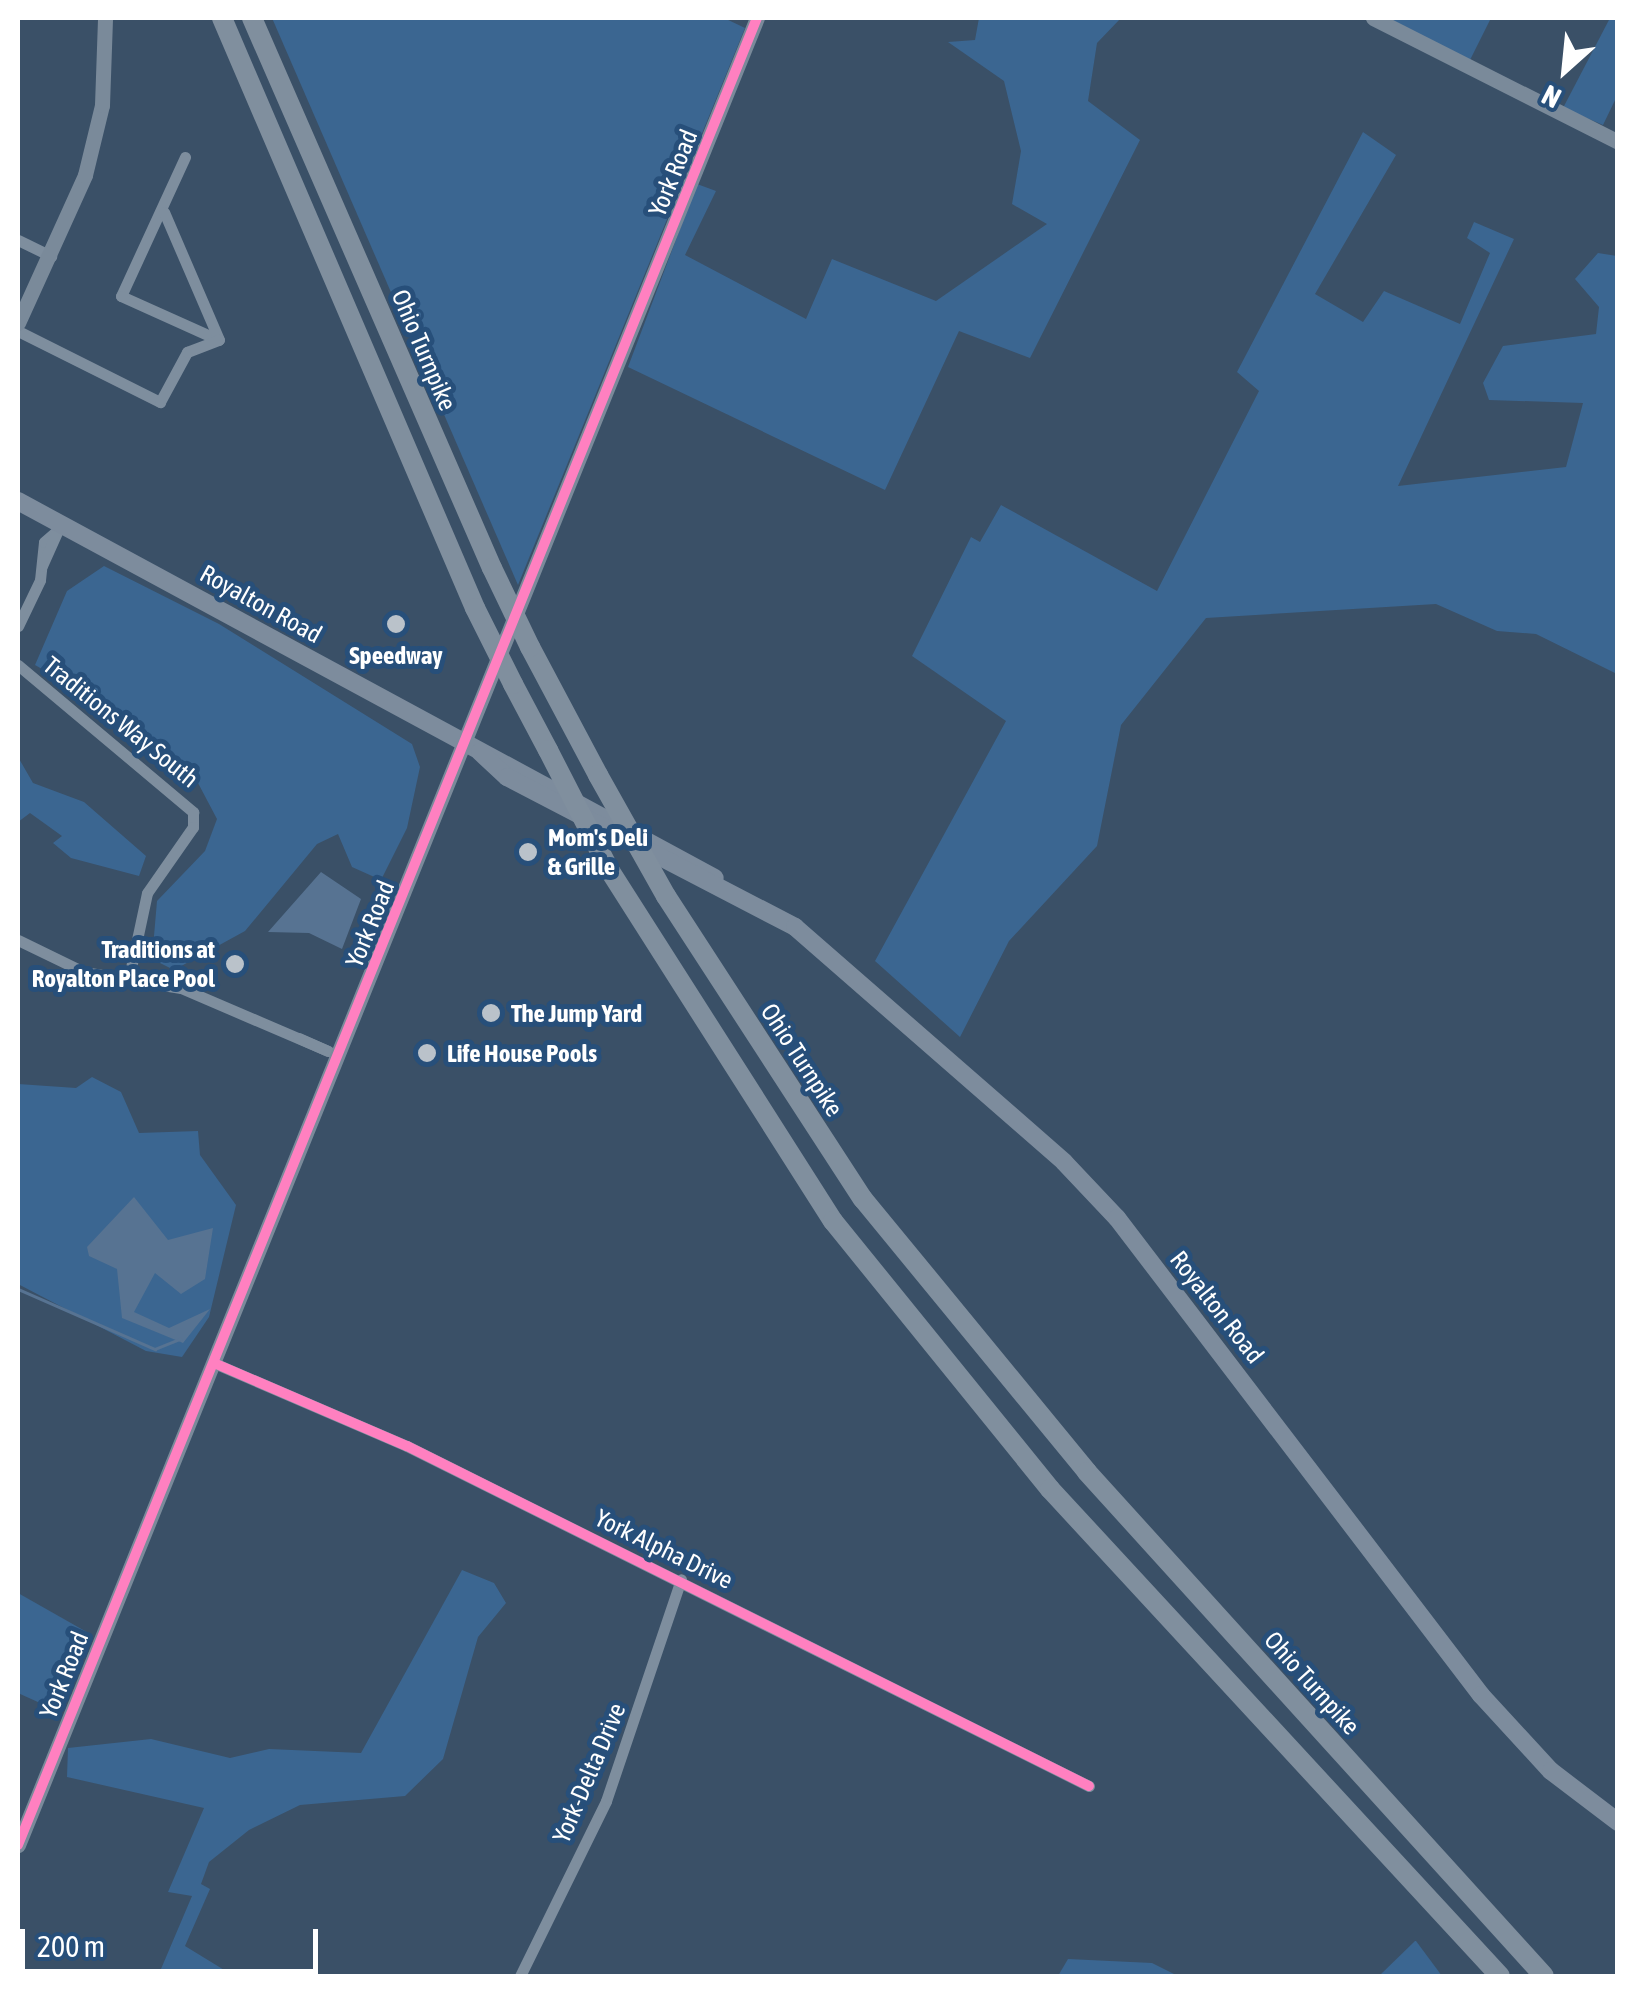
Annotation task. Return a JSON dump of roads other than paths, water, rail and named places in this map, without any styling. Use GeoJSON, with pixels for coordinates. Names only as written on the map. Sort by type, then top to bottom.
{"type":"FeatureCollection","features":[{"type":"Feature","properties":{"kind":"highway"},"geometry":{"type":"LineString","coordinates":[[222,18],[476,608],[513,684],[610,870],[845,1236],[1050,1489],[1500,1976]]}},
{"type":"Feature","properties":{"kind":"highway","name":"Ohio Turnpike"},"geometry":{"type":"LineString","coordinates":[[252,18],[530,648],[666,896],[875,1214],[1087,1472],[1544,1976]]}},
{"type":"Feature","properties":{"kind":"main road","name":"Royalton Road"},"geometry":{"type":"LineString","coordinates":[[18,501],[472,748],[658,840],[718,882],[795,927],[1096,1194],[1480,1695],[1551,1771],[1618,1822]]}},
{"type":"Feature","properties":{"kind":"street"},"geometry":{"type":"LineString","coordinates":[[18,323],[51,256],[96,138],[105,18]]}},
{"type":"Feature","properties":{"kind":"street","name":"York Road"},"geometry":{"type":"LineString","coordinates":[[18,1845],[214,1363],[333,1054],[472,748],[757,18]]}},
{"type":"Feature","properties":{"kind":"street"},"geometry":{"type":"LineString","coordinates":[[1374,18],[1618,142]]}},
{"type":"Feature","properties":{"kind":"street"},"geometry":{"type":"LineString","coordinates":[[185,158],[164,212],[121,296],[219,340]]}},
{"type":"Feature","properties":{"kind":"street"},"geometry":{"type":"LineString","coordinates":[[164,212],[219,340]]}},
{"type":"Feature","properties":{"kind":"street"},"geometry":{"type":"LineString","coordinates":[[18,240],[51,256]]}},
{"type":"Feature","properties":{"kind":"street"},"geometry":{"type":"LineString","coordinates":[[18,331],[160,402],[187,352],[219,340]]}},
{"type":"Feature","properties":{"kind":"street"},"geometry":{"type":"LineString","coordinates":[[18,626],[60,527]]}},
{"type":"Feature","properties":{"kind":"street","name":"Traditions Way South"},"geometry":{"type":"LineString","coordinates":[[18,666],[194,812],[193,827],[147,893],[129,977]]}},
{"type":"Feature","properties":{"kind":"street"},"geometry":{"type":"LineString","coordinates":[[18,940],[74,969],[182,988],[333,1054]]}},
{"type":"Feature","properties":{"kind":"street","name":"York Alpha Drive"},"geometry":{"type":"LineString","coordinates":[[214,1363],[680,1579],[1089,1786]]}},
{"type":"Feature","properties":{"kind":"street","name":"York-Delta Drive"},"geometry":{"type":"LineString","coordinates":[[520,1976],[606,1801],[680,1579]]}},
{"type":"Feature","properties":{"kind":"waterway"},"geometry":{"type":"LineString","coordinates":[[18,1289],[155,1349],[180,1339]]}},
{"type":"Feature","properties":{"kind":"place","name":"Speedway"},"geometry":{"type":"Point","coordinates":[396,624]}},
{"type":"Feature","properties":{"kind":"place","name":"Mom's Deli & Grille"},"geometry":{"type":"Point","coordinates":[528,852]}},
{"type":"Feature","properties":{"kind":"place","name":"Traditions at Royalton Place Pool"},"geometry":{"type":"Point","coordinates":[235,964]}},
{"type":"Feature","properties":{"kind":"place","name":"The Jump Yard"},"geometry":{"type":"Point","coordinates":[491,1013]}},
{"type":"Feature","properties":{"kind":"place","name":"Life House Pools"},"geometry":{"type":"Point","coordinates":[427,1053]}}]}
